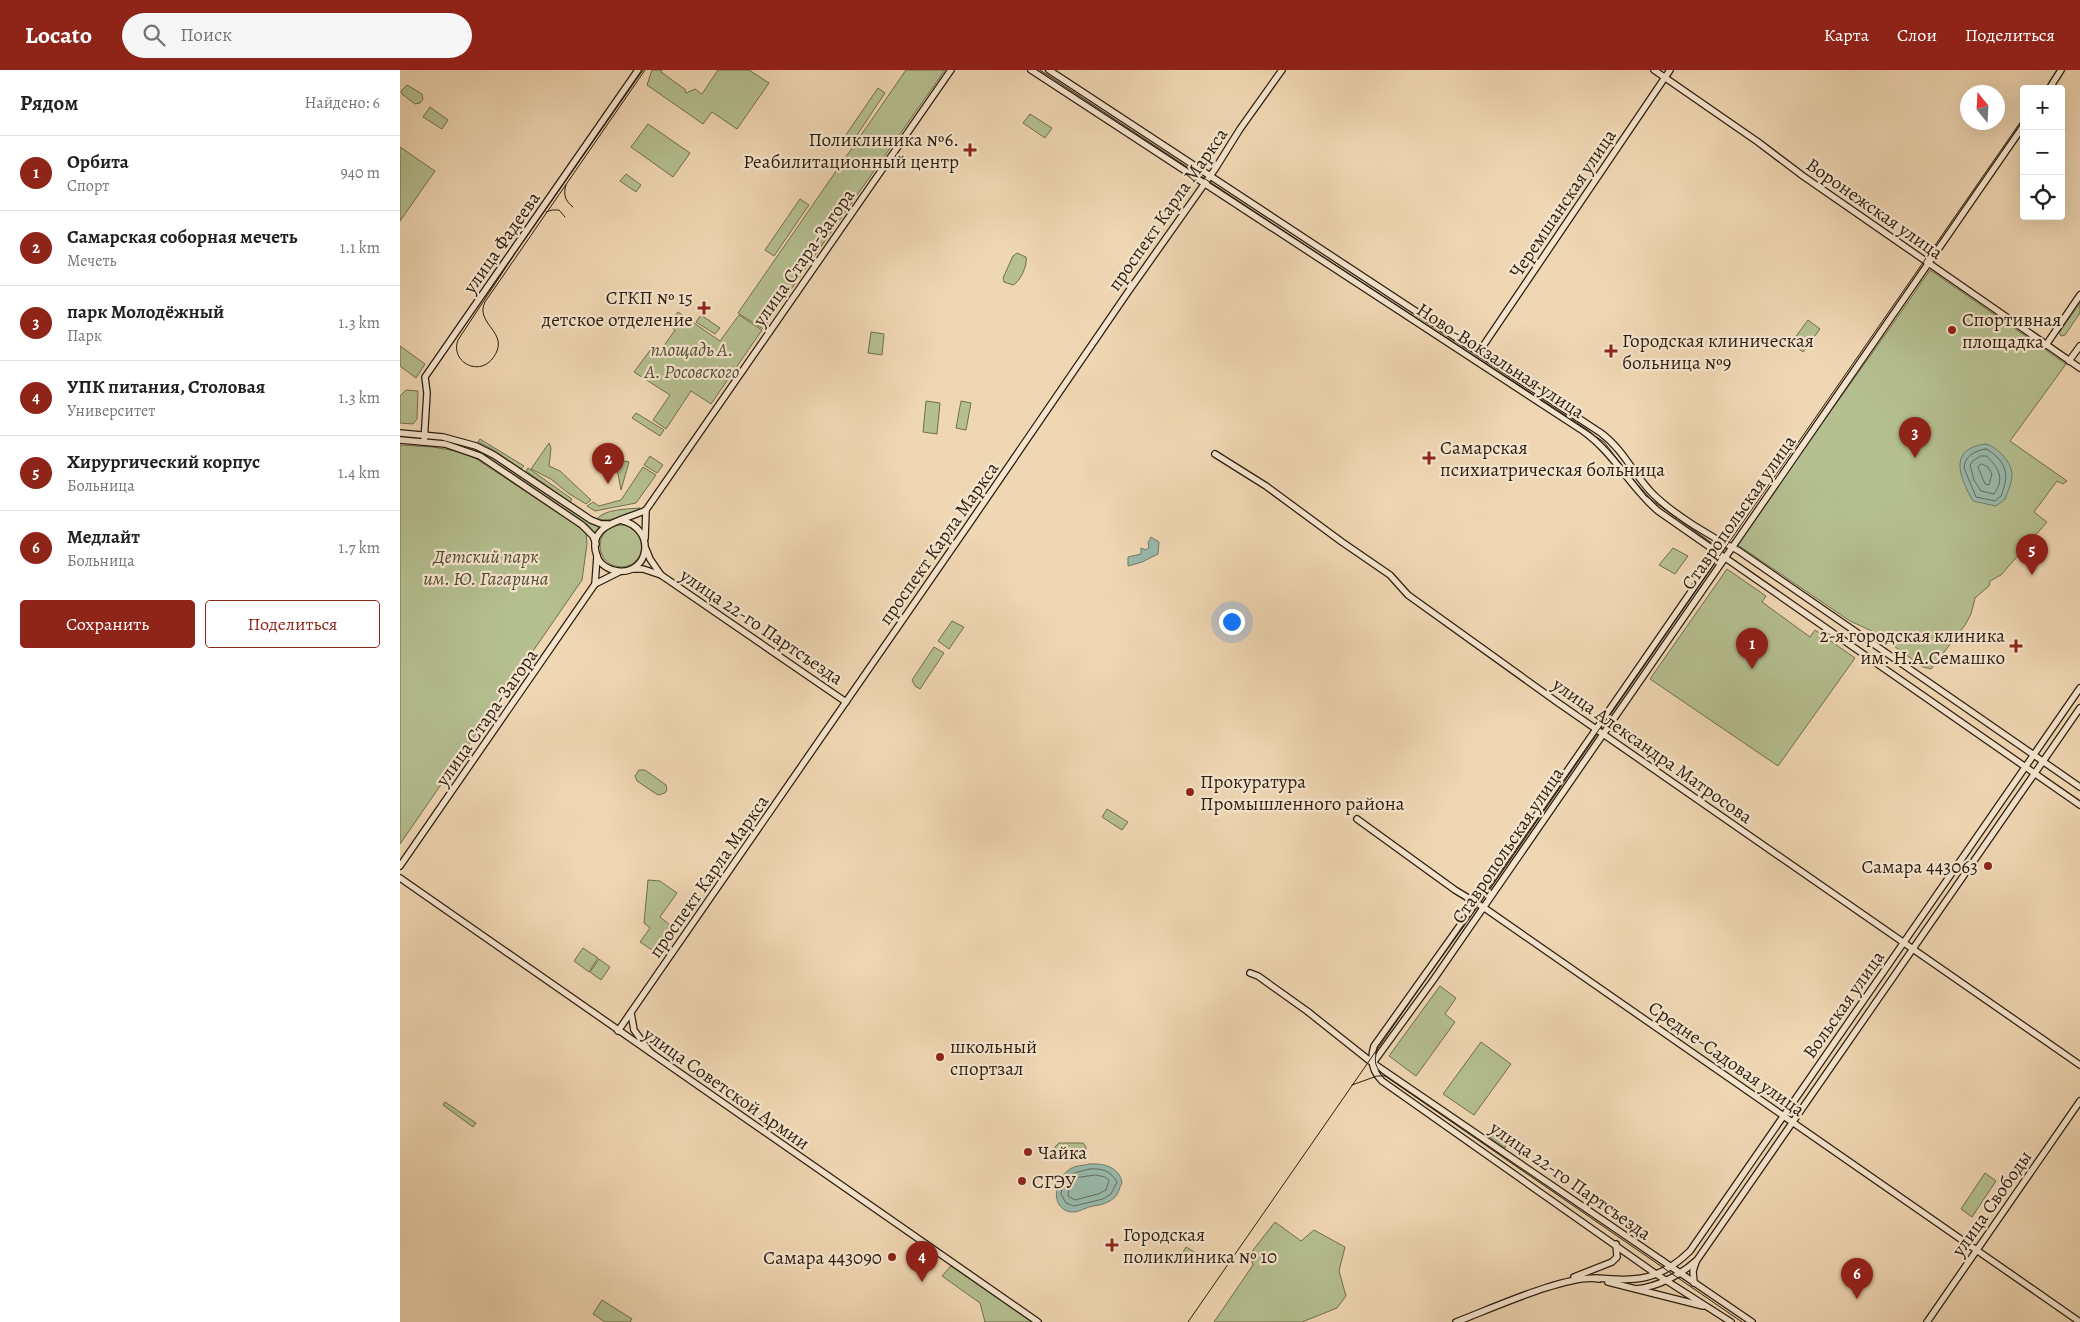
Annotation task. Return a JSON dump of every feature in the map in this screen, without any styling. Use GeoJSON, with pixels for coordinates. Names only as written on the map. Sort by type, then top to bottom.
{"type":"FeatureCollection","features":[{"type":"Feature","properties":{"kind":"main road","name":"улица Фадеева"},"geometry":{"type":"LineString","coordinates":[[424,438],[425,377],[638,70]]}},
{"type":"Feature","properties":{"kind":"main road","name":"улица Стара-Загора"},"geometry":{"type":"LineString","coordinates":[[646,510],[951,70]]}},
{"type":"Feature","properties":{"kind":"main road","name":"Ново-Вокзальная улица"},"geometry":{"type":"LineString","coordinates":[[1031,70],[1583,431],[1610,455],[1645,499],[1724,558],[2080,805]]}},
{"type":"Feature","properties":{"kind":"main road","name":"Ново-Вокзальная улица"},"geometry":{"type":"LineString","coordinates":[[1049,70],[1607,437],[1652,493],[1663,502],[2080,787]]}},
{"type":"Feature","properties":{"kind":"main road","name":"проспект Карла Маркса"},"geometry":{"type":"LineString","coordinates":[[618,1031],[1282,70]]}},
{"type":"Feature","properties":{"kind":"main road","name":"Воронежская улица"},"geometry":{"type":"LineString","coordinates":[[1654,70],[2080,368]]}},
{"type":"Feature","properties":{"kind":"main road","name":"Черемшанская улица"},"geometry":{"type":"LineString","coordinates":[[1479,352],[1670,70]]}},
{"type":"Feature","properties":{"kind":"main road"},"geometry":{"type":"LineString","coordinates":[[2052,85],[2061,70]]}},
{"type":"Feature","properties":{"kind":"main road","name":"Ставропольская улица"},"geometry":{"type":"LineString","coordinates":[[1372,1063],[1483,907],[2021,130]]}},
{"type":"Feature","properties":{"kind":"main road"},"geometry":{"type":"LineString","coordinates":[[2046,345],[2080,295]]}},
{"type":"Feature","properties":{"kind":"main road"},"geometry":{"type":"LineString","coordinates":[[2069,361],[2080,346]]}},
{"type":"Feature","properties":{"kind":"main road"},"geometry":{"type":"LineString","coordinates":[[400,433],[452,446],[480,456],[582,525],[593,536],[596,544],[595,584]]}},
{"type":"Feature","properties":{"kind":"main road"},"geometry":{"type":"LineString","coordinates":[[400,440],[424,438],[453,439],[476,446],[494,455],[590,520],[601,524],[608,524],[646,510],[646,549],[643,557],[631,569],[611,570],[597,556]]}},
{"type":"Feature","properties":{"kind":"main road","name":"улица Александра Матросова"},"geometry":{"type":"LineString","coordinates":[[1215,454],[1266,486],[1390,575],[1408,595],[1603,733],[2080,1065]]}},
{"type":"Feature","properties":{"kind":"main road"},"geometry":{"type":"LineString","coordinates":[[620,520],[635,526],[645,540]]}},
{"type":"Feature","properties":{"kind":"main road"},"geometry":{"type":"LineString","coordinates":[[596,544],[598,535],[608,524]]}},
{"type":"Feature","properties":{"kind":"main road","name":"Ставропольская улица"},"geometry":{"type":"LineString","coordinates":[[1372,1063],[1374,1046],[1476,903],[1724,544]]}},
{"type":"Feature","properties":{"kind":"main road","name":"улица 22-го Партсъезда"},"geometry":{"type":"LineString","coordinates":[[646,549],[650,559],[661,575]]}},
{"type":"Feature","properties":{"kind":"main road","name":"улица 22-го Партсъезда"},"geometry":{"type":"LineString","coordinates":[[631,569],[643,569],[661,575],[846,702]]}},
{"type":"Feature","properties":{"kind":"main road","name":"улица Стара-Загора"},"geometry":{"type":"LineString","coordinates":[[400,866],[595,584],[621,571]]}},
{"type":"Feature","properties":{"kind":"main road","name":"Вольская улица"},"geometry":{"type":"LineString","coordinates":[[1595,1278],[1635,1280],[1656,1274],[1678,1263],[1690,1251],[2080,688]]}},
{"type":"Feature","properties":{"kind":"main road","name":"Вольская улица"},"geometry":{"type":"LineString","coordinates":[[1636,1289],[1651,1287],[1666,1280],[1688,1269],[1697,1260],[2080,708]]}},
{"type":"Feature","properties":{"kind":"main road","name":"Средне-Садовая улица"},"geometry":{"type":"LineString","coordinates":[[1357,819],[1444,882],[1483,907],[2080,1322]]}},
{"type":"Feature","properties":{"kind":"main road","name":"улица Советской Армии"},"geometry":{"type":"LineString","coordinates":[[400,878],[653,1056],[1038,1322]]}},
{"type":"Feature","properties":{"kind":"main road","name":"улица 22-го Партсъезда"},"geometry":{"type":"LineString","coordinates":[[1250,973],[1258,976],[1308,1011],[1372,1063],[1752,1322]]}},
{"type":"Feature","properties":{"kind":"main road"},"geometry":{"type":"LineString","coordinates":[[630,1013],[634,1030],[653,1056]]}},
{"type":"Feature","properties":{"kind":"main road","name":"улица 22-го Партсъезда"},"geometry":{"type":"LineString","coordinates":[[1372,1063],[1374,1071],[1382,1081],[1656,1274],[1731,1322]]}},
{"type":"Feature","properties":{"kind":"main road","name":"улица Свободы"},"geometry":{"type":"LineString","coordinates":[[1927,1322],[2080,1101]]}},
{"type":"Feature","properties":{"kind":"main road"},"geometry":{"type":"LineString","coordinates":[[1456,1322],[1612,1262],[1617,1257],[1616,1244]]}},
{"type":"Feature","properties":{"kind":"main road"},"geometry":{"type":"LineString","coordinates":[[1694,1283],[1693,1271],[1697,1260]]}},
{"type":"Feature","properties":{"kind":"main road"},"geometry":{"type":"LineString","coordinates":[[1557,1284],[1577,1278],[1595,1278],[1707,1307]]}},
{"type":"Feature","properties":{"kind":"green space"},"geometry":{"type":"Polygon","coordinates":[[[652,70],[662,70],[661,72],[686,90],[686,93],[695,89],[702,94],[718,70],[749,70],[769,83],[737,129],[712,112],[703,124],[647,85],[652,70]]]}},
{"type":"Feature","properties":{"kind":"green space"},"geometry":{"type":"Polygon","coordinates":[[[906,70],[945,70],[763,329],[738,313],[906,70]]]}},
{"type":"Feature","properties":{"kind":"green space"},"geometry":{"type":"Polygon","coordinates":[[[407,85],[422,94],[423,99],[420,103],[415,104],[402,94],[401,91],[407,85]]]}},
{"type":"Feature","properties":{"kind":"green space"},"geometry":{"type":"Polygon","coordinates":[[[878,88],[885,93],[849,147],[841,142],[878,88]]]}},
{"type":"Feature","properties":{"kind":"green space"},"geometry":{"type":"Polygon","coordinates":[[[430,107],[448,120],[442,129],[423,117],[430,107]]]}},
{"type":"Feature","properties":{"kind":"green space"},"geometry":{"type":"Polygon","coordinates":[[[1030,114],[1052,128],[1045,138],[1023,123],[1030,114]]]}},
{"type":"Feature","properties":{"kind":"green space"},"geometry":{"type":"Polygon","coordinates":[[[648,124],[690,153],[673,177],[631,147],[648,124]]]}},
{"type":"Feature","properties":{"kind":"green space"},"geometry":{"type":"Polygon","coordinates":[[[400,147],[435,171],[400,221],[400,147]]]}},
{"type":"Feature","properties":{"kind":"green space"},"geometry":{"type":"Polygon","coordinates":[[[626,174],[641,185],[636,192],[620,181],[626,174]]]}},
{"type":"Feature","properties":{"kind":"green space"},"geometry":{"type":"Polygon","coordinates":[[[800,199],[809,205],[774,256],[765,250],[800,199]]]}},
{"type":"Feature","properties":{"kind":"green space"},"geometry":{"type":"Polygon","coordinates":[[[1017,253],[1026,257],[1025,269],[1021,277],[1013,285],[1004,282],[1003,278],[1013,256],[1017,253]]]}},
{"type":"Feature","properties":{"kind":"green space"},"geometry":{"type":"Polygon","coordinates":[[[1930,270],[2066,364],[2010,441],[2067,481],[2063,484],[2057,481],[2034,512],[2047,522],[2001,575],[1990,581],[1989,586],[1975,598],[1971,614],[1965,625],[1931,669],[1923,667],[1876,633],[1850,621],[1738,545],[1930,270]]]}},
{"type":"Feature","properties":{"kind":"green space"},"geometry":{"type":"Polygon","coordinates":[[[2080,303],[2080,313],[2065,335],[2061,336],[2059,333],[2080,303]]]}},
{"type":"Feature","properties":{"kind":"green space","name":"площадь А. А. Росовского"},"geometry":{"type":"Polygon","coordinates":[[[678,312],[720,341],[739,315],[762,330],[711,404],[691,391],[666,429],[653,420],[670,395],[634,372],[654,345],[661,350],[675,330],[669,325],[678,312]]]}},
{"type":"Feature","properties":{"kind":"green space"},"geometry":{"type":"Polygon","coordinates":[[[701,315],[720,328],[715,334],[696,322],[701,315]]]}},
{"type":"Feature","properties":{"kind":"green space"},"geometry":{"type":"Polygon","coordinates":[[[1808,320],[1820,329],[1803,352],[1791,343],[1808,320]]]}},
{"type":"Feature","properties":{"kind":"green space"},"geometry":{"type":"Polygon","coordinates":[[[871,332],[884,334],[882,355],[868,353],[871,332]]]}},
{"type":"Feature","properties":{"kind":"green space"},"geometry":{"type":"Polygon","coordinates":[[[400,346],[425,364],[416,378],[400,366],[400,346]]]}},
{"type":"Feature","properties":{"kind":"green space"},"geometry":{"type":"Polygon","coordinates":[[[406,390],[418,391],[417,419],[413,424],[400,423],[400,396],[406,390]]]}},
{"type":"Feature","properties":{"kind":"green space"},"geometry":{"type":"Polygon","coordinates":[[[926,401],[940,403],[937,434],[923,432],[926,401]]]}},
{"type":"Feature","properties":{"kind":"green space"},"geometry":{"type":"Polygon","coordinates":[[[961,401],[971,403],[966,430],[956,428],[961,401]]]}},
{"type":"Feature","properties":{"kind":"green space"},"geometry":{"type":"Polygon","coordinates":[[[636,413],[664,430],[660,436],[632,418],[636,413]]]}},
{"type":"Feature","properties":{"kind":"green space"},"geometry":{"type":"Polygon","coordinates":[[[439,439],[471,447],[496,459],[581,517],[600,526],[595,533],[588,525],[486,456],[461,446],[438,441],[439,439]]]}},
{"type":"Feature","properties":{"kind":"green space"},"geometry":{"type":"Polygon","coordinates":[[[480,439],[524,466],[521,469],[492,449],[478,442],[480,439]]]}},
{"type":"Feature","properties":{"kind":"green space"},"geometry":{"type":"Polygon","coordinates":[[[549,443],[551,448],[549,466],[560,471],[591,500],[586,504],[568,493],[551,479],[531,469],[549,443]]]}},
{"type":"Feature","properties":{"kind":"green space","name":"Детский парк им. Ю. Гагарина"},"geometry":{"type":"Polygon","coordinates":[[[400,445],[433,447],[456,451],[475,458],[575,524],[586,533],[587,544],[582,580],[400,844],[400,445]]]}},
{"type":"Feature","properties":{"kind":"green space"},"geometry":{"type":"Polygon","coordinates":[[[650,456],[663,465],[657,473],[644,465],[650,456]]]}},
{"type":"Feature","properties":{"kind":"green space"},"geometry":{"type":"Polygon","coordinates":[[[617,460],[629,462],[621,490],[616,463],[617,460]]]}},
{"type":"Feature","properties":{"kind":"green space"},"geometry":{"type":"Polygon","coordinates":[[[643,467],[656,475],[636,503],[595,511],[587,506],[593,502],[599,506],[621,500],[643,467]]]}},
{"type":"Feature","properties":{"kind":"green space"},"geometry":{"type":"Polygon","coordinates":[[[528,468],[572,499],[570,502],[526,471],[528,468]]]}},
{"type":"Feature","properties":{"kind":"green space"},"geometry":{"type":"Polygon","coordinates":[[[640,508],[631,514],[619,518],[597,519],[611,511],[640,508]]]}},
{"type":"Feature","properties":{"kind":"green space"},"geometry":{"type":"Polygon","coordinates":[[[625,525],[633,528],[639,534],[642,546],[639,558],[633,564],[617,567],[609,564],[603,558],[600,542],[603,534],[609,528],[625,525]]]}},
{"type":"Feature","properties":{"kind":"green space"},"geometry":{"type":"Polygon","coordinates":[[[1673,548],[1688,556],[1675,574],[1659,565],[1673,548]]]}},
{"type":"Feature","properties":{"kind":"green space"},"geometry":{"type":"Polygon","coordinates":[[[1727,569],[1766,596],[1762,602],[1810,637],[1815,630],[1855,658],[1778,766],[1650,679],[1727,569]]]}},
{"type":"Feature","properties":{"kind":"green space"},"geometry":{"type":"Polygon","coordinates":[[[952,621],[964,627],[949,649],[938,641],[952,621]]]}},
{"type":"Feature","properties":{"kind":"green space"},"geometry":{"type":"Polygon","coordinates":[[[934,647],[944,653],[920,689],[915,686],[912,680],[934,647]]]}},
{"type":"Feature","properties":{"kind":"green space"},"geometry":{"type":"Polygon","coordinates":[[[639,770],[645,770],[666,785],[667,790],[665,793],[658,795],[637,781],[635,776],[639,770]]]}},
{"type":"Feature","properties":{"kind":"green space"},"geometry":{"type":"Polygon","coordinates":[[[1107,809],[1128,822],[1122,830],[1102,817],[1107,809]]]}},
{"type":"Feature","properties":{"kind":"green space"},"geometry":{"type":"Polygon","coordinates":[[[648,880],[660,881],[677,893],[660,917],[675,929],[658,954],[640,942],[650,928],[644,923],[648,880]]]}},
{"type":"Feature","properties":{"kind":"green space"},"geometry":{"type":"Polygon","coordinates":[[[583,948],[598,958],[589,972],[574,961],[583,948]]]}},
{"type":"Feature","properties":{"kind":"green space"},"geometry":{"type":"Polygon","coordinates":[[[599,959],[610,967],[601,980],[590,972],[599,959]]]}},
{"type":"Feature","properties":{"kind":"green space"},"geometry":{"type":"Polygon","coordinates":[[[1440,986],[1456,998],[1445,1014],[1455,1022],[1416,1076],[1389,1056],[1440,986]]]}},
{"type":"Feature","properties":{"kind":"green space"},"geometry":{"type":"Polygon","coordinates":[[[1481,1042],[1511,1064],[1474,1115],[1443,1094],[1481,1042]]]}},
{"type":"Feature","properties":{"kind":"green space"},"geometry":{"type":"Polygon","coordinates":[[[445,1102],[476,1123],[473,1127],[443,1105],[445,1102]]]}},
{"type":"Feature","properties":{"kind":"green space"},"geometry":{"type":"Polygon","coordinates":[[[1502,1132],[1508,1136],[1505,1148],[1489,1137],[1502,1132]]]}},
{"type":"Feature","properties":{"kind":"green space"},"geometry":{"type":"Polygon","coordinates":[[[1059,1143],[1083,1143],[1086,1147],[1086,1156],[1082,1159],[1057,1158],[1055,1156],[1055,1147],[1059,1143]]]}},
{"type":"Feature","properties":{"kind":"green space"},"geometry":{"type":"Polygon","coordinates":[[[1985,1173],[1996,1181],[1972,1217],[1961,1209],[1985,1173]]]}},
{"type":"Feature","properties":{"kind":"green space"},"geometry":{"type":"Polygon","coordinates":[[[1275,1222],[1301,1241],[1314,1230],[1345,1247],[1339,1271],[1346,1296],[1337,1308],[1302,1322],[1214,1322],[1253,1265],[1250,1254],[1275,1222]]]}},
{"type":"Feature","properties":{"kind":"green space"},"geometry":{"type":"Polygon","coordinates":[[[1186,1247],[1201,1256],[1198,1261],[1178,1261],[1186,1247]]]}},
{"type":"Feature","properties":{"kind":"green space"},"geometry":{"type":"Polygon","coordinates":[[[951,1266],[1032,1322],[985,1322],[980,1303],[942,1276],[951,1266]]]}},
{"type":"Feature","properties":{"kind":"green space"},"geometry":{"type":"Polygon","coordinates":[[[602,1300],[632,1319],[630,1322],[605,1322],[593,1314],[602,1300]]]}},
{"type":"Feature","properties":{"kind":"water"},"geometry":{"type":"Polygon","coordinates":[[[1986,444],[1995,448],[2004,456],[2012,471],[2011,482],[2005,499],[1996,506],[1973,501],[1961,474],[1961,458],[1966,452],[1974,447],[1986,444]]]}},
{"type":"Feature","properties":{"kind":"water"},"geometry":{"type":"Polygon","coordinates":[[[1151,537],[1159,542],[1158,554],[1128,566],[1128,557],[1141,554],[1141,548],[1146,550],[1149,547],[1148,543],[1151,537]]]}},
{"type":"Feature","properties":{"kind":"water"},"geometry":{"type":"Polygon","coordinates":[[[1089,1164],[1105,1165],[1118,1173],[1122,1183],[1118,1192],[1113,1199],[1105,1203],[1075,1212],[1067,1211],[1061,1207],[1056,1195],[1060,1180],[1070,1169],[1089,1164]]]}},
{"type":"Feature","properties":{"kind":"tram line"},"geometry":{"type":"LineString","coordinates":[[643,70],[516,252],[458,340],[458,356],[469,365],[477,367],[484,365],[491,360],[497,351],[497,338],[484,315],[485,302],[645,70]]}},
{"type":"Feature","properties":{"kind":"tram line"},"geometry":{"type":"LineString","coordinates":[[1040,70],[1604,442],[1646,496],[1713,544],[1716,554],[1715,562]]}},
{"type":"Feature","properties":{"kind":"tram line"},"geometry":{"type":"LineString","coordinates":[[2048,85],[2057,70]]}},
{"type":"Feature","properties":{"kind":"tram line"},"geometry":{"type":"LineString","coordinates":[[1188,1322],[2020,123]]}},
{"type":"Feature","properties":{"kind":"tram line"},"geometry":{"type":"LineString","coordinates":[[566,185],[565,197],[573,207]]}},
{"type":"Feature","properties":{"kind":"tram line"},"geometry":{"type":"LineString","coordinates":[[546,212],[559,210],[565,217]]}},
{"type":"Feature","properties":{"kind":"tram line"},"geometry":{"type":"LineString","coordinates":[[1377,1051],[1376,1065],[1385,1076],[1742,1322]]}},
{"type":"Feature","properties":{"kind":"tram line"},"geometry":{"type":"LineString","coordinates":[[1352,1085],[1377,1076],[1385,1076]]}},
{"type":"Feature","properties":{"kind":"place","name":"Поликлиника №6. Реабилитационный центр"},"geometry":{"type":"Point","coordinates":[970,150]}},
{"type":"Feature","properties":{"kind":"place","name":"СГКП № 15 детское отделение"},"geometry":{"type":"Point","coordinates":[704,308]}},
{"type":"Feature","properties":{"kind":"place","name":"Спортивная площадка"},"geometry":{"type":"Point","coordinates":[1952,330]}},
{"type":"Feature","properties":{"kind":"place","name":"Городская клиническая больница №9"},"geometry":{"type":"Point","coordinates":[1611,351]}},
{"type":"Feature","properties":{"kind":"place","name":"Самарская психиатрическая больница"},"geometry":{"type":"Point","coordinates":[1429,458]}},
{"type":"Feature","properties":{"kind":"place","name":"парк Молодёжный"},"geometry":{"type":"Point","coordinates":[1915,458]}},
{"type":"Feature","properties":{"kind":"place","name":"Самарская соборная мечеть"},"geometry":{"type":"Point","coordinates":[608,484]}},
{"type":"Feature","properties":{"kind":"place","name":"Хирургический корпус"},"geometry":{"type":"Point","coordinates":[2032,575]}},
{"type":"Feature","properties":{"kind":"place","name":"2-я городская клиника им. Н.А.Семашко"},"geometry":{"type":"Point","coordinates":[2016,646]}},
{"type":"Feature","properties":{"kind":"place","name":"Орбита"},"geometry":{"type":"Point","coordinates":[1752,669]}},
{"type":"Feature","properties":{"kind":"place","name":"Прокуратура Промышленного района"},"geometry":{"type":"Point","coordinates":[1190,792]}},
{"type":"Feature","properties":{"kind":"place","name":"Самара 443063"},"geometry":{"type":"Point","coordinates":[1988,866]}},
{"type":"Feature","properties":{"kind":"place","name":"школьный спортзал"},"geometry":{"type":"Point","coordinates":[940,1057]}},
{"type":"Feature","properties":{"kind":"place","name":"Чайка"},"geometry":{"type":"Point","coordinates":[1028,1152]}},
{"type":"Feature","properties":{"kind":"place","name":"СГЭУ"},"geometry":{"type":"Point","coordinates":[1022,1181]}},
{"type":"Feature","properties":{"kind":"place","name":"Городская поликлиника № 10"},"geometry":{"type":"Point","coordinates":[1112,1245]}},
{"type":"Feature","properties":{"kind":"place","name":"Самара 443090"},"geometry":{"type":"Point","coordinates":[892,1257]}},
{"type":"Feature","properties":{"kind":"place","name":"УПК питания, Столовая"},"geometry":{"type":"Point","coordinates":[922,1282]}},
{"type":"Feature","properties":{"kind":"place","name":"Медлайт"},"geometry":{"type":"Point","coordinates":[1857,1299]}}]}
